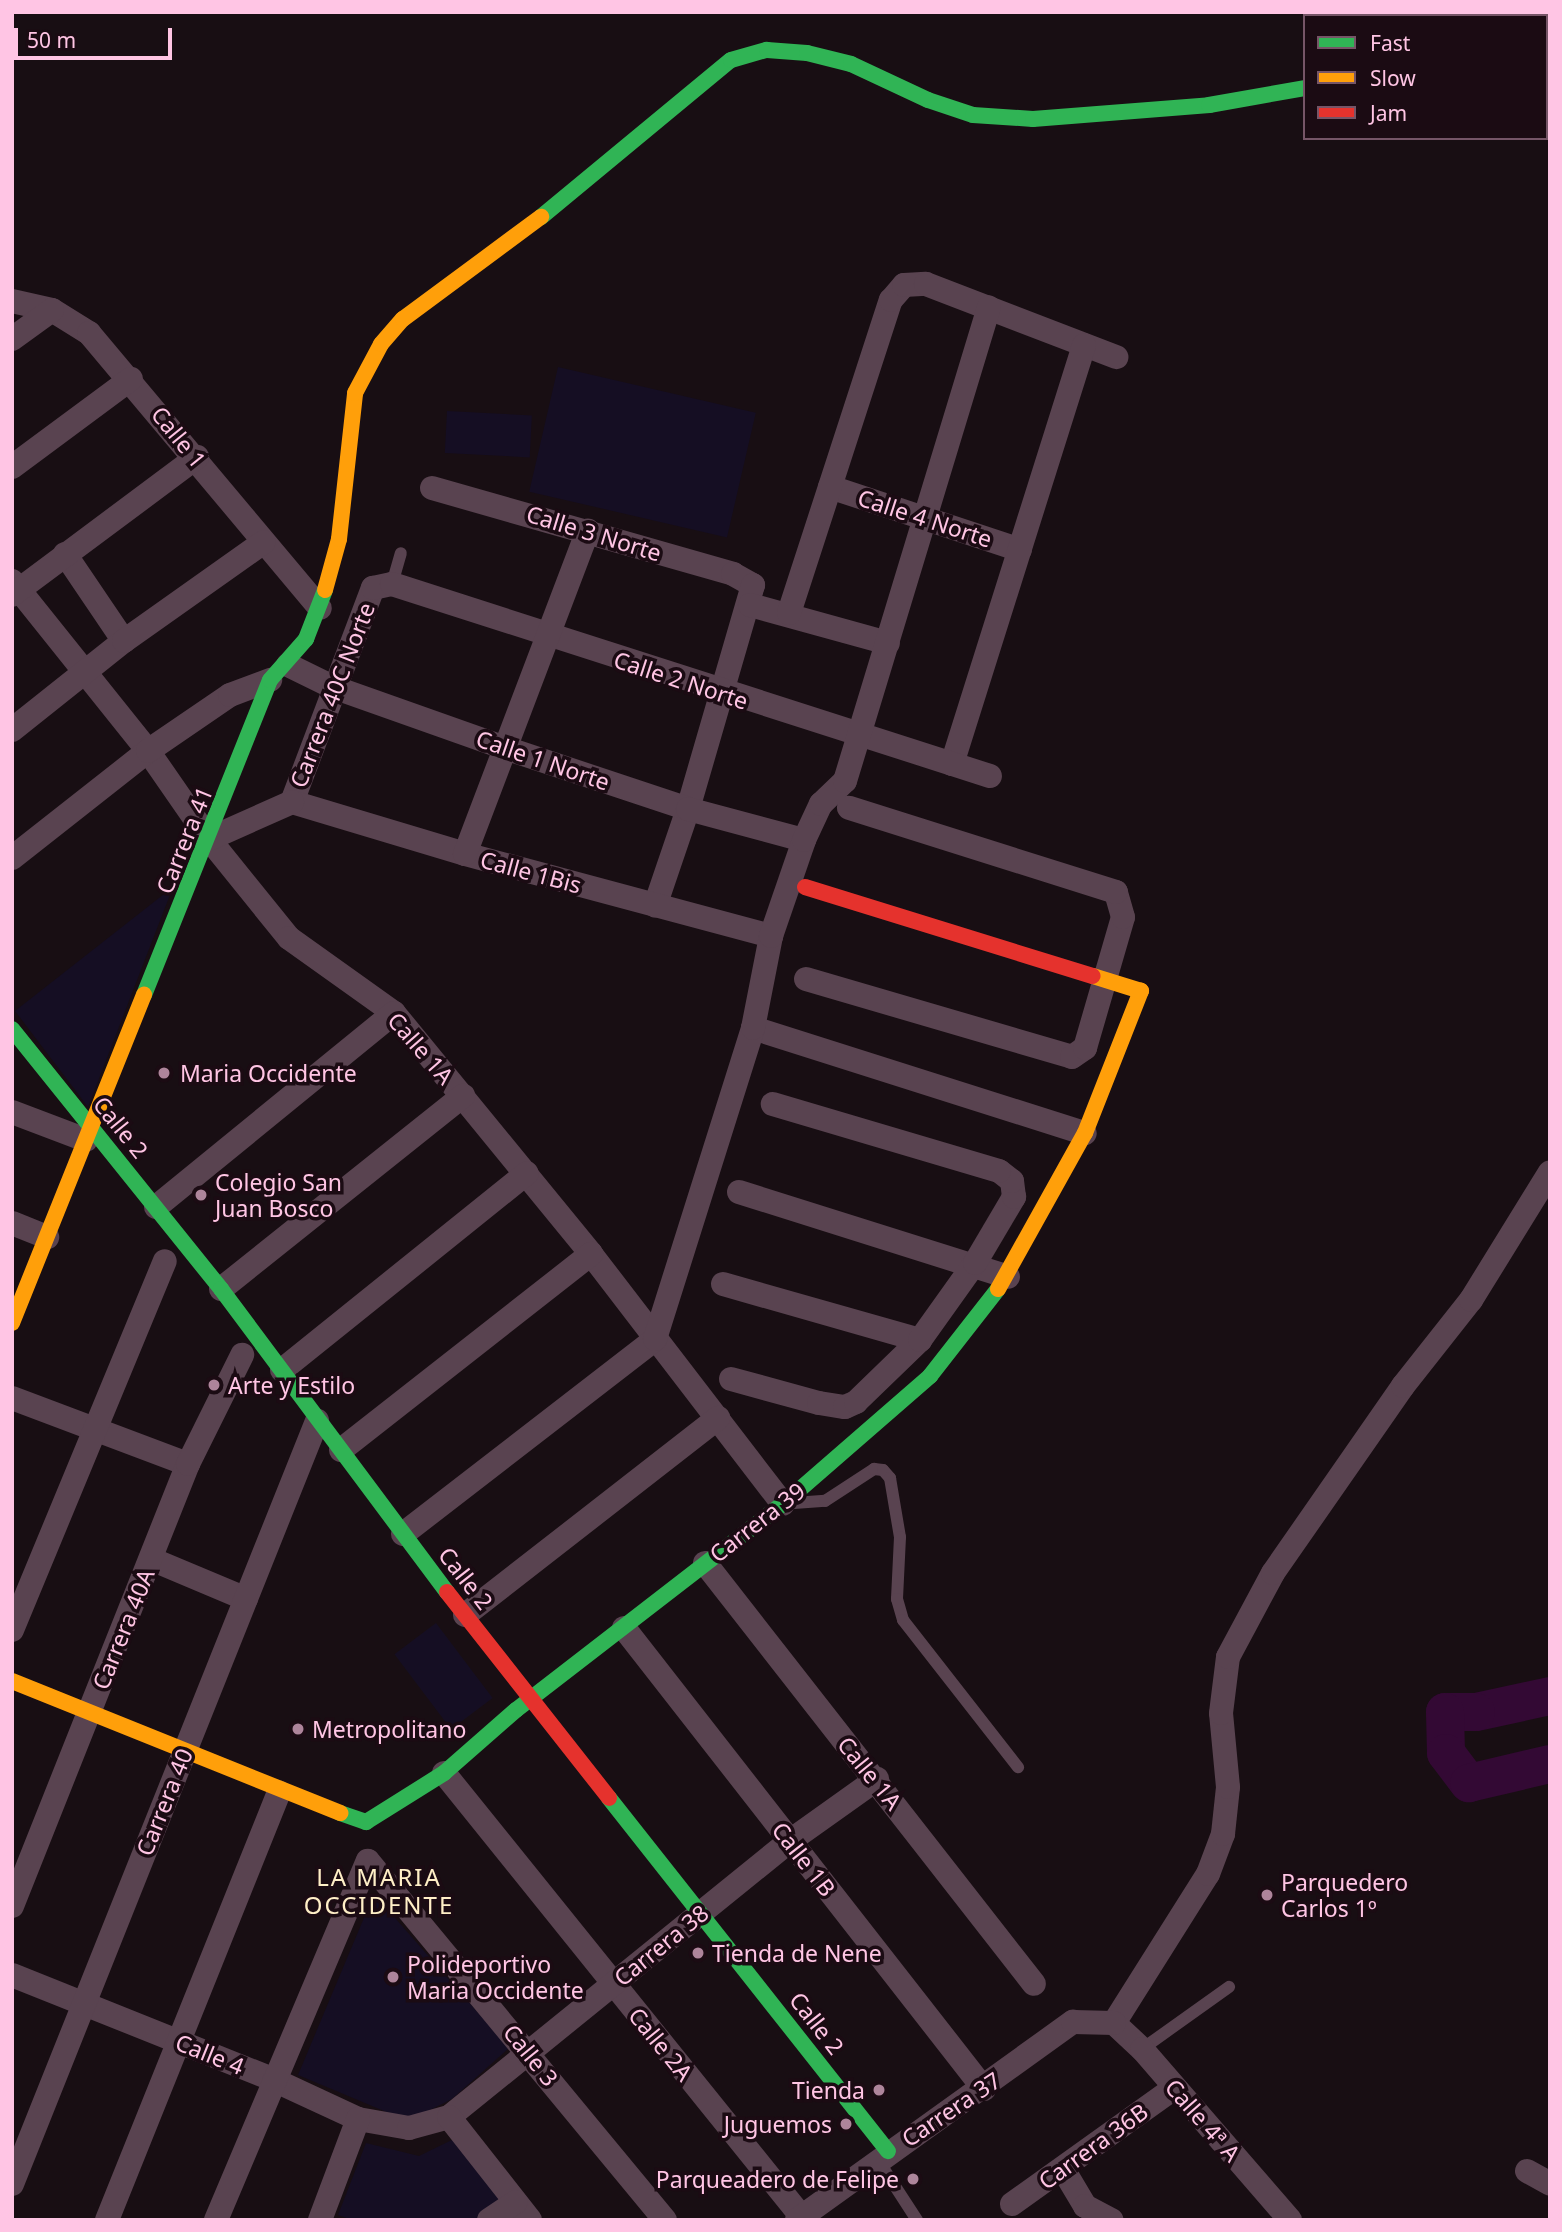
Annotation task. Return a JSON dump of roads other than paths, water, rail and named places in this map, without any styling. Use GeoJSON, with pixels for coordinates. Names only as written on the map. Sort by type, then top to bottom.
{"type":"FeatureCollection","features":[{"type":"Feature","properties":{"kind":"street","name":"Carrera 41"},"geometry":{"type":"LineString","coordinates":[[12,1323],[279,672],[306,639],[320,608],[339,539],[348,436],[355,393],[365,371],[403,319],[511,242],[731,60],[767,50],[807,53],[851,64],[928,100],[973,115],[1033,119],[1209,104],[1303,88]]}},
{"type":"Feature","properties":{"kind":"street"},"geometry":{"type":"LineString","coordinates":[[789,613],[891,300],[904,285],[926,284],[1116,357]]}},
{"type":"Feature","properties":{"kind":"street","name":"Calle 1"},"geometry":{"type":"LineString","coordinates":[[12,301],[52,310],[89,333],[197,457],[320,608]]}},
{"type":"Feature","properties":{"kind":"street"},"geometry":{"type":"LineString","coordinates":[[403,1534],[655,1339],[753,1028],[771,936],[804,840],[821,804],[845,781],[989,307]]}},
{"type":"Feature","properties":{"kind":"street"},"geometry":{"type":"LineString","coordinates":[[12,339],[52,310]]}},
{"type":"Feature","properties":{"kind":"street"},"geometry":{"type":"LineString","coordinates":[[952,764],[1084,345]]}},
{"type":"Feature","properties":{"kind":"street"},"geometry":{"type":"LineString","coordinates":[[12,467],[131,379]]}},
{"type":"Feature","properties":{"kind":"street"},"geometry":{"type":"LineString","coordinates":[[14,589],[197,457]]}},
{"type":"Feature","properties":{"kind":"street","name":"Calle 4 Norte"},"geometry":{"type":"LineString","coordinates":[[830,487],[1020,550]]}},
{"type":"Feature","properties":{"kind":"street","name":"Calle 3 Norte"},"geometry":{"type":"LineString","coordinates":[[432,488],[733,574],[752,595],[789,613],[888,643]]}},
{"type":"Feature","properties":{"kind":"street"},"geometry":{"type":"LineString","coordinates":[[464,854],[588,531]]}},
{"type":"Feature","properties":{"kind":"street"},"geometry":{"type":"LineString","coordinates":[[12,730],[124,641],[264,542]]}},
{"type":"Feature","properties":{"kind":"street"},"geometry":{"type":"LineString","coordinates":[[65,554],[124,641]]}},
{"type":"Feature","properties":{"kind":"street","name":"Calle 2 Norte"},"geometry":{"type":"LineString","coordinates":[[382,586],[858,737],[990,776]]}},
{"type":"Feature","properties":{"kind":"street","name":"Carrera 40C Norte"},"geometry":{"type":"LineString","coordinates":[[292,802],[333,687],[382,586]]}},
{"type":"Feature","properties":{"kind":"street","name":"Calle 1A"},"geometry":{"type":"LineString","coordinates":[[14,589],[148,751],[209,839],[289,938],[394,1013],[527,1173],[783,1504]]}},
{"type":"Feature","properties":{"kind":"street"},"geometry":{"type":"LineString","coordinates":[[655,906],[688,809],[752,595]]}},
{"type":"Feature","properties":{"kind":"street"},"geometry":{"type":"LineString","coordinates":[[12,858],[148,751],[230,695],[279,672]]}},
{"type":"Feature","properties":{"kind":"street","name":"Calle 1 Norte"},"geometry":{"type":"LineString","coordinates":[[279,672],[333,687],[688,809],[804,840]]}},
{"type":"Feature","properties":{"kind":"street"},"geometry":{"type":"LineString","coordinates":[[209,839],[292,802]]}},
{"type":"Feature","properties":{"kind":"street","name":"Calle 1Bis"},"geometry":{"type":"LineString","coordinates":[[292,802],[464,854],[771,936]]}},
{"type":"Feature","properties":{"kind":"street"},"geometry":{"type":"LineString","coordinates":[[806,979],[1066,1057],[1085,1048],[1123,917],[1116,892],[849,808]]}},
{"type":"Feature","properties":{"kind":"street"},"geometry":{"type":"LineString","coordinates":[[805,887],[1105,980]]}},
{"type":"Feature","properties":{"kind":"street","name":"Carrera 39"},"geometry":{"type":"LineString","coordinates":[[279,1792],[366,1822],[444,1773],[532,1698],[783,1504],[930,1376],[1008,1277],[1080,1143],[1141,991],[1105,980]]}},
{"type":"Feature","properties":{"kind":"street"},"geometry":{"type":"LineString","coordinates":[[156,1207],[394,1013]]}},
{"type":"Feature","properties":{"kind":"street"},"geometry":{"type":"LineString","coordinates":[[753,1028],[1080,1143]]}},
{"type":"Feature","properties":{"kind":"street","name":"Calle 2"},"geometry":{"type":"LineString","coordinates":[[12,1029],[89,1134],[156,1207],[221,1289],[317,1421],[465,1615],[702,1912],[883,2156]]}},
{"type":"Feature","properties":{"kind":"street"},"geometry":{"type":"LineString","coordinates":[[221,1289],[463,1096]]}},
{"type":"Feature","properties":{"kind":"street"},"geometry":{"type":"LineString","coordinates":[[731,1379],[845,1407],[865,1396],[920,1340],[975,1263],[1014,1197],[1015,1186],[1009,1177],[773,1104]]}},
{"type":"Feature","properties":{"kind":"street"},"geometry":{"type":"LineString","coordinates":[[12,1112],[89,1134]]}},
{"type":"Feature","properties":{"kind":"street"},"geometry":{"type":"LineString","coordinates":[[1114,2023],[1208,1874],[1223,1834],[1228,1787],[1221,1713],[1228,1657],[1273,1573],[1403,1385],[1471,1300],[1550,1172]]}},
{"type":"Feature","properties":{"kind":"street"},"geometry":{"type":"LineString","coordinates":[[282,1370],[527,1173]]}},
{"type":"Feature","properties":{"kind":"street"},"geometry":{"type":"LineString","coordinates":[[739,1192],[975,1263],[1008,1277]]}},
{"type":"Feature","properties":{"kind":"street"},"geometry":{"type":"LineString","coordinates":[[12,1223],[47,1237]]}},
{"type":"Feature","properties":{"kind":"street"},"geometry":{"type":"LineString","coordinates":[[341,1450],[591,1254]]}},
{"type":"Feature","properties":{"kind":"street"},"geometry":{"type":"LineString","coordinates":[[12,1630],[164,1261]]}},
{"type":"Feature","properties":{"kind":"street"},"geometry":{"type":"LineString","coordinates":[[723,1284],[920,1340]]}},
{"type":"Feature","properties":{"kind":"street","name":"Carrera 40A"},"geometry":{"type":"LineString","coordinates":[[12,1906],[188,1464],[242,1355]]}},
{"type":"Feature","properties":{"kind":"street"},"geometry":{"type":"LineString","coordinates":[[12,1398],[188,1464]]}},
{"type":"Feature","properties":{"kind":"street"},"geometry":{"type":"LineString","coordinates":[[465,1615],[718,1418]]}},
{"type":"Feature","properties":{"kind":"street","name":"Carrera 40"},"geometry":{"type":"LineString","coordinates":[[12,2184],[317,1421]]}},
{"type":"Feature","properties":{"kind":"street"},"geometry":{"type":"LineString","coordinates":[[151,1559],[246,1599]]}},
{"type":"Feature","properties":{"kind":"street","name":"Calle 1A"},"geometry":{"type":"LineString","coordinates":[[705,1563],[792,1678],[877,1779],[1034,1984]]}},
{"type":"Feature","properties":{"kind":"street","name":"Calle 1B"},"geometry":{"type":"LineString","coordinates":[[624,1628],[984,2089]]}},
{"type":"Feature","properties":{"kind":"street"},"geometry":{"type":"LineString","coordinates":[[12,1681],[185,1747],[279,1792],[107,2220]]}},
{"type":"Feature","properties":{"kind":"street","name":"Calle 2A"},"geometry":{"type":"LineString","coordinates":[[444,1773],[799,2218]]}},
{"type":"Feature","properties":{"kind":"street","name":"Carrera 38"},"geometry":{"type":"LineString","coordinates":[[409,2128],[449,2117],[790,1841],[877,1779]]}},
{"type":"Feature","properties":{"kind":"street","name":"Calle 3"},"geometry":{"type":"LineString","coordinates":[[274,2080],[368,1861],[529,2052],[665,2220]]}},
{"type":"Feature","properties":{"kind":"street","name":"Calle 4"},"geometry":{"type":"LineString","coordinates":[[12,1975],[274,2080],[358,2119],[409,2128]]}},
{"type":"Feature","properties":{"kind":"street","name":"Carrera 37"},"geometry":{"type":"LineString","coordinates":[[799,2218],[883,2156],[984,2089],[1073,2022],[1114,2023]]}},
{"type":"Feature","properties":{"kind":"street","name":"Calle 4ª A"},"geometry":{"type":"LineString","coordinates":[[1114,2023],[1142,2049],[1288,2219]]}},
{"type":"Feature","properties":{"kind":"street"},"geometry":{"type":"LineString","coordinates":[[216,2220],[274,2080]]}},
{"type":"Feature","properties":{"kind":"street","name":"Carrera 36B"},"geometry":{"type":"LineString","coordinates":[[1012,2204],[1174,2088]]}},
{"type":"Feature","properties":{"kind":"street"},"geometry":{"type":"LineString","coordinates":[[449,2117],[523,2211],[489,2220]]}},
{"type":"Feature","properties":{"kind":"street"},"geometry":{"type":"LineString","coordinates":[[326,2218],[358,2119]]}},
{"type":"Feature","properties":{"kind":"street"},"geometry":{"type":"LineString","coordinates":[[1063,2169],[1085,2206],[1111,2220]]}},
{"type":"Feature","properties":{"kind":"street"},"geometry":{"type":"LineString","coordinates":[[1527,2171],[1550,2184]]}},
{"type":"Feature","properties":{"kind":"lane","name":"Carrera 40C Norte"},"geometry":{"type":"LineString","coordinates":[[382,586],[401,553]]}},
{"type":"Feature","properties":{"kind":"lane"},"geometry":{"type":"LineString","coordinates":[[783,1504],[825,1501],[874,1469],[883,1470],[890,1478],[900,1538],[897,1599],[903,1620],[1018,1767]]}},
{"type":"Feature","properties":{"kind":"lane"},"geometry":{"type":"LineString","coordinates":[[1142,2049],[1229,1987]]}},
{"type":"Feature","properties":{"kind":"lane"},"geometry":{"type":"LineString","coordinates":[[883,2156],[917,2220]]}},
{"type":"Feature","properties":{"kind":"waterway"},"geometry":{"type":"LineString","coordinates":[[1550,1696],[1476,1712],[1445,1712],[1446,1753],[1469,1783],[1550,1764]]}},
{"type":"Feature","properties":{"kind":"place","name":"Maria Occidente"},"geometry":{"type":"Point","coordinates":[164,1073]}},
{"type":"Feature","properties":{"kind":"place","name":"Colegio San Juan Bosco"},"geometry":{"type":"Point","coordinates":[201,1195]}},
{"type":"Feature","properties":{"kind":"place","name":"Arte y Estilo"},"geometry":{"type":"Point","coordinates":[214,1385]}},
{"type":"Feature","properties":{"kind":"place","name":"Metropolitano"},"geometry":{"type":"Point","coordinates":[298,1729]}},
{"type":"Feature","properties":{"kind":"place","name":"Parquedero Carlos 1º"},"geometry":{"type":"Point","coordinates":[1267,1895]}},
{"type":"Feature","properties":{"kind":"place","name":"Tienda de Nene"},"geometry":{"type":"Point","coordinates":[698,1953]}},
{"type":"Feature","properties":{"kind":"place","name":"Polideportivo Maria Occidente"},"geometry":{"type":"Point","coordinates":[393,1977]}},
{"type":"Feature","properties":{"kind":"place","name":"Tienda"},"geometry":{"type":"Point","coordinates":[879,2090]}},
{"type":"Feature","properties":{"kind":"place","name":"Juguemos"},"geometry":{"type":"Point","coordinates":[846,2124]}},
{"type":"Feature","properties":{"kind":"place","name":"Parqueadero de Felipe"},"geometry":{"type":"Point","coordinates":[913,2179]}},
{"type":"Feature","properties":{"kind":"district","name":"LA MARIA OCCIDENTE"},"geometry":{"type":"Point","coordinates":[379,1891]}}]}
